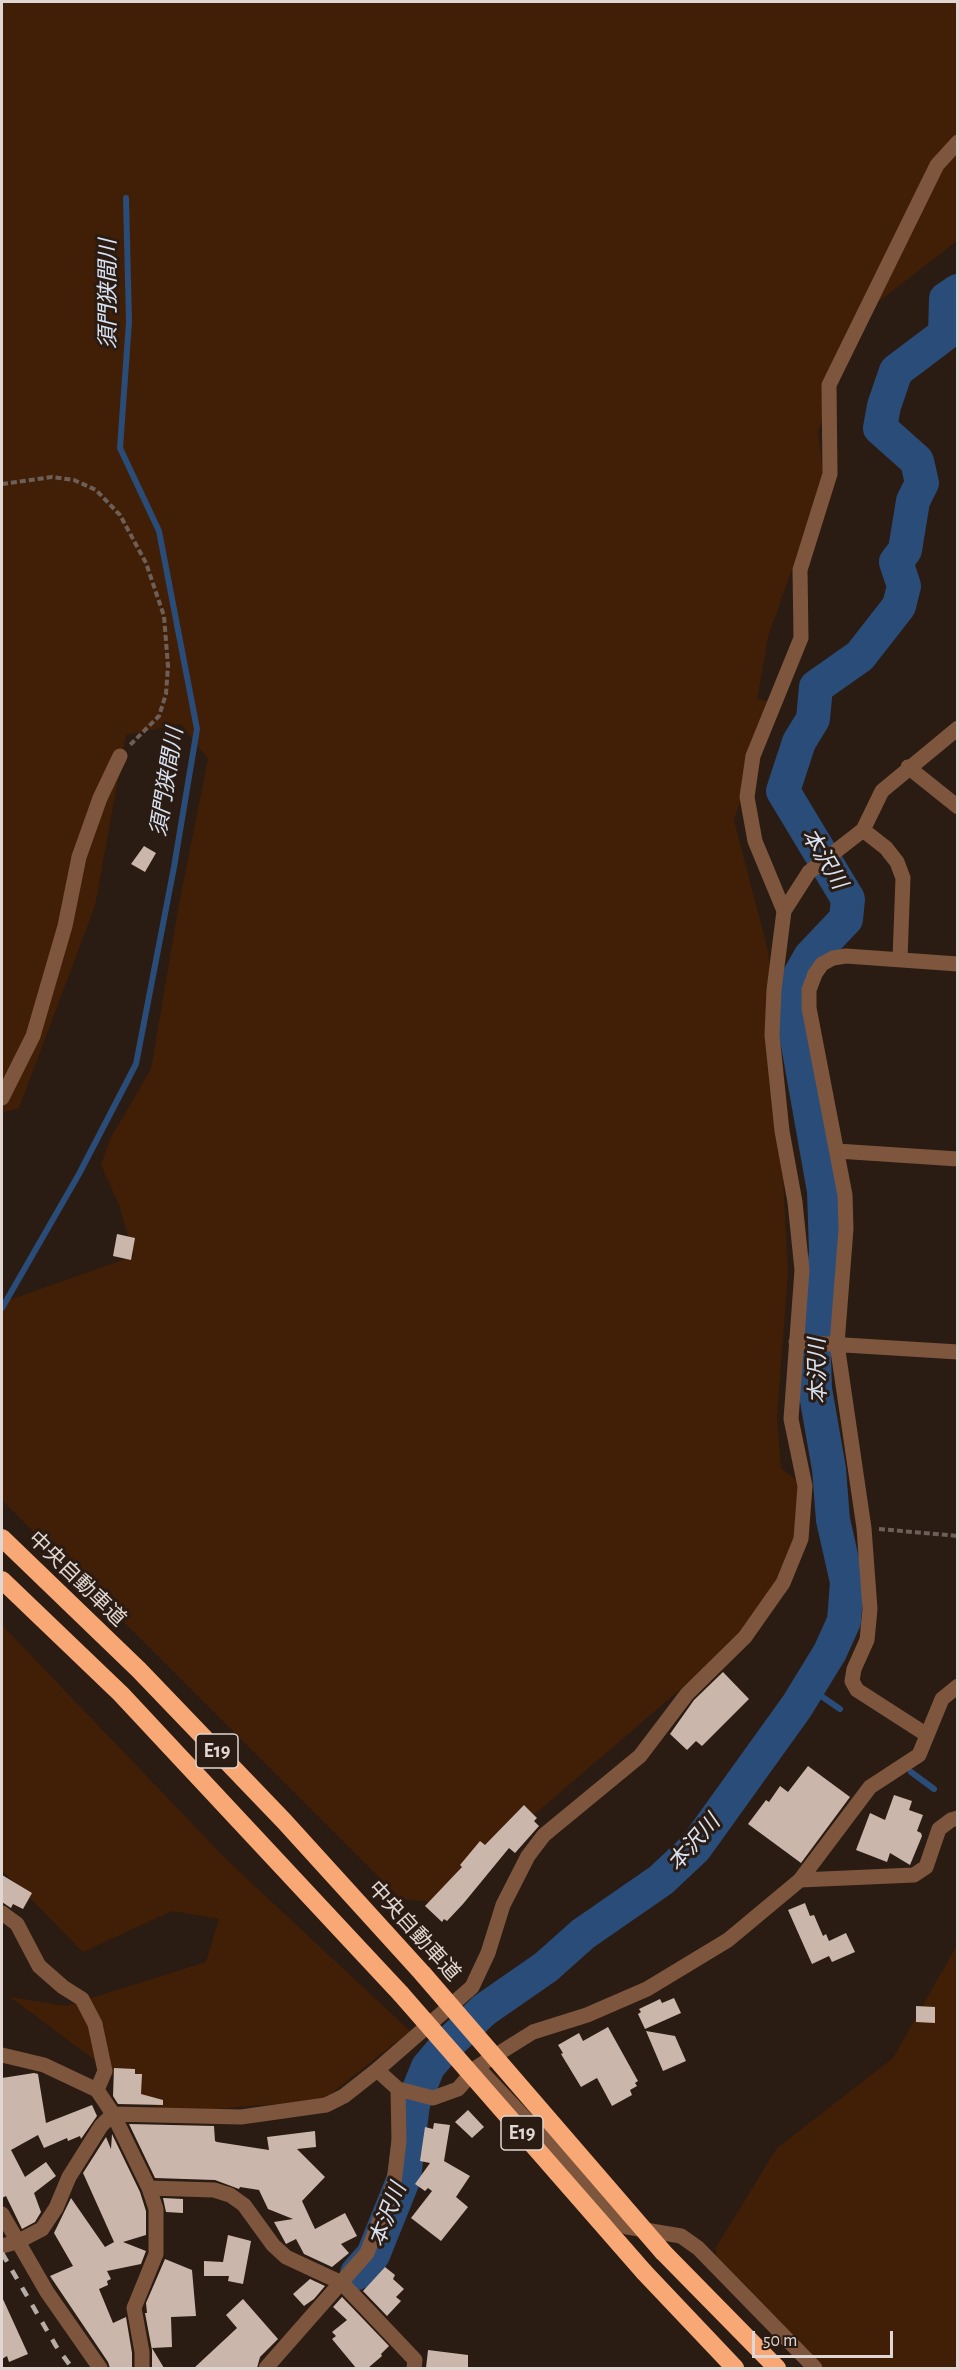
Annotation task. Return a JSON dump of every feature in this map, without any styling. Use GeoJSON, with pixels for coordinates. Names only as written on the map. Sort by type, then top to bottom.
{"type":"FeatureCollection","features":[{"type":"Feature","properties":{"kind":"highway","name":"中央自動車道"},"geometry":{"type":"LineString","coordinates":[[2,1538],[139,1670],[285,1821],[423,1974],[663,2252],[777,2368]]}},
{"type":"Feature","properties":{"kind":"highway","name":"E19"},"geometry":{"type":"LineString","coordinates":[[2,1580],[121,1694],[401,1994],[644,2272],[735,2368]]}},
{"type":"Feature","properties":{"kind":"street"},"geometry":{"type":"LineString","coordinates":[[784,911],[755,841],[747,797],[753,756],[801,638],[800,570],[830,474],[829,385],[937,165],[957,142]]}},
{"type":"Feature","properties":{"kind":"street"},"geometry":{"type":"LineString","coordinates":[[2,2246],[17,2242],[42,2229],[56,2208],[69,2176],[101,2126],[113,2114],[241,2117],[326,2104],[344,2096],[377,2070],[472,1987],[488,1953],[503,1905],[528,1856],[544,1835],[640,1756],[687,1694],[745,1637],[783,1583],[801,1539],[805,1486],[791,1419],[802,1270],[772,1035],[774,990],[784,911],[809,872],[863,830],[882,791],[957,728]]}},
{"type":"Feature","properties":{"kind":"street"},"geometry":{"type":"LineString","coordinates":[[2,1098],[33,1036],[65,926],[79,857],[100,798],[120,756]]}},
{"type":"Feature","properties":{"kind":"street"},"geometry":{"type":"LineString","coordinates":[[908,767],[957,807]]}},
{"type":"Feature","properties":{"kind":"street"},"geometry":{"type":"LineString","coordinates":[[863,830],[886,848],[897,862],[903,878],[900,959]]}},
{"type":"Feature","properties":{"kind":"street"},"geometry":{"type":"LineString","coordinates":[[927,1735],[857,1690],[852,1681],[870,1625],[864,1528],[837,1344],[846,1229],[845,1195],[809,1008],[809,990],[814,974],[822,964],[833,958],[846,956],[957,964]]}},
{"type":"Feature","properties":{"kind":"street"},"geometry":{"type":"LineString","coordinates":[[837,1150],[957,1160]]}},
{"type":"Feature","properties":{"kind":"street"},"geometry":{"type":"LineString","coordinates":[[796,1342],[957,1352]]}},
{"type":"Feature","properties":{"kind":"street"},"geometry":{"type":"LineString","coordinates":[[377,2070],[411,2093],[433,2098],[458,2089],[477,2067],[533,2032],[587,2015],[647,1989],[728,1940],[800,1880],[870,1787],[919,1755],[942,1699],[957,1686]]}},
{"type":"Feature","properties":{"kind":"street"},"geometry":{"type":"LineString","coordinates":[[800,1880],[914,1875],[926,1867],[939,1829],[957,1818]]}},
{"type":"Feature","properties":{"kind":"street"},"geometry":{"type":"LineString","coordinates":[[2,1913],[17,1924],[39,1966],[63,1987],[82,1999],[95,2024],[105,2071],[97,2090]]}},
{"type":"Feature","properties":{"kind":"street"},"geometry":{"type":"LineString","coordinates":[[2,2055],[44,2065],[97,2090],[113,2114],[149,2188],[156,2209],[156,2254],[134,2308],[142,2352],[142,2368]]}},
{"type":"Feature","properties":{"kind":"street"},"geometry":{"type":"LineString","coordinates":[[477,2067],[627,2227],[681,2236],[690,2242],[815,2368]]}},
{"type":"Feature","properties":{"kind":"street"},"geometry":{"type":"LineString","coordinates":[[266,2368],[344,2286],[367,2253],[394,2183],[399,2140],[411,2093]]}},
{"type":"Feature","properties":{"kind":"street"},"geometry":{"type":"LineString","coordinates":[[149,2188],[214,2190],[230,2195],[244,2205],[273,2244],[286,2256],[344,2286],[415,2360],[414,2368]]}},
{"type":"Feature","properties":{"kind":"street"},"geometry":{"type":"LineString","coordinates":[[2,2214],[47,2292],[100,2368]]}},
{"type":"Feature","properties":{"kind":"path"},"geometry":{"type":"LineString","coordinates":[[2,484],[52,477],[74,480],[96,490],[120,514],[146,563],[164,616],[168,666],[166,694],[159,716],[120,756]]}},
{"type":"Feature","properties":{"kind":"path"},"geometry":{"type":"LineString","coordinates":[[864,1528],[957,1536]]}},
{"type":"Feature","properties":{"kind":"shaded area"},"geometry":{"type":"Polygon","coordinates":[[[2,2],[957,2],[957,241],[865,312],[818,431],[824,479],[768,637],[757,699],[771,702],[734,820],[768,951],[774,1003],[788,1273],[777,1417],[781,1468],[807,1489],[804,1541],[746,1633],[432,1902],[401,1899],[2,1500],[2,1314],[9,1300],[134,1256],[119,1205],[101,1165],[110,1139],[151,1069],[178,909],[208,759],[181,724],[126,735],[95,906],[19,1108],[2,1113],[2,2]]]}},
{"type":"Feature","properties":{"kind":"shaded area"},"geometry":{"type":"Polygon","coordinates":[[[2,1625],[228,1861],[410,2031],[323,2100],[166,2113],[10,1997],[66,2006],[206,1962],[219,1919],[172,1911],[83,1952],[2,1870],[2,1625]]]}},
{"type":"Feature","properties":{"kind":"shaded area"},"geometry":{"type":"Polygon","coordinates":[[[957,1945],[957,2368],[824,2368],[717,2267],[716,2247],[777,2148],[893,2058],[957,1945]]]}},
{"type":"Feature","properties":{"kind":"building"},"geometry":{"type":"Polygon","coordinates":[[[144,846],[156,853],[145,872],[131,864],[144,846]]]}},
{"type":"Feature","properties":{"kind":"building"},"geometry":{"type":"Polygon","coordinates":[[[117,1234],[135,1238],[131,1260],[113,1256],[117,1234]]]}},
{"type":"Feature","properties":{"kind":"building"},"geometry":{"type":"Polygon","coordinates":[[[723,1672],[749,1699],[702,1746],[696,1741],[687,1750],[670,1734],[694,1700],[723,1672]]]}},
{"type":"Feature","properties":{"kind":"building"},"geometry":{"type":"Polygon","coordinates":[[[808,1766],[850,1797],[801,1863],[748,1824],[766,1800],[769,1802],[780,1786],[788,1792],[808,1766]]]}},
{"type":"Feature","properties":{"kind":"building"},"geometry":{"type":"Polygon","coordinates":[[[894,1795],[912,1801],[909,1810],[923,1815],[917,1831],[922,1836],[910,1865],[890,1853],[887,1862],[856,1850],[870,1813],[885,1820],[894,1795]]]}},
{"type":"Feature","properties":{"kind":"building"},"geometry":{"type":"Polygon","coordinates":[[[524,1805],[537,1818],[534,1821],[539,1826],[515,1853],[509,1848],[463,1904],[447,1921],[444,1919],[442,1922],[425,1906],[462,1867],[460,1865],[480,1841],[485,1845],[524,1805]]]}},
{"type":"Feature","properties":{"kind":"building"},"geometry":{"type":"Polygon","coordinates":[[[2,1875],[32,1893],[23,1909],[13,1904],[11,1908],[2,1902],[2,1875]]]}},
{"type":"Feature","properties":{"kind":"building"},"geometry":{"type":"Polygon","coordinates":[[[805,1903],[810,1916],[814,1915],[823,1936],[826,1934],[829,1941],[846,1933],[855,1952],[832,1962],[829,1956],[812,1964],[788,1910],[805,1903]]]}},
{"type":"Feature","properties":{"kind":"building"},"geometry":{"type":"Polygon","coordinates":[[[674,1998],[681,2013],[645,2029],[638,2014],[641,2012],[639,2009],[660,1999],[662,2003],[674,1998]]]}},
{"type":"Feature","properties":{"kind":"building"},"geometry":{"type":"Polygon","coordinates":[[[916,2006],[935,2007],[935,2023],[916,2022],[916,2006]]]}},
{"type":"Feature","properties":{"kind":"building"},"geometry":{"type":"Polygon","coordinates":[[[608,2027],[638,2081],[635,2083],[637,2086],[630,2090],[632,2095],[612,2106],[597,2078],[581,2087],[558,2045],[579,2033],[583,2041],[608,2027]]]}},
{"type":"Feature","properties":{"kind":"building"},"geometry":{"type":"Polygon","coordinates":[[[646,2031],[675,2036],[686,2061],[663,2071],[646,2031]]]}},
{"type":"Feature","properties":{"kind":"building"},"geometry":{"type":"Polygon","coordinates":[[[114,2068],[135,2069],[135,2074],[142,2074],[141,2094],[163,2100],[163,2105],[118,2104],[113,2096],[114,2068]]]}},
{"type":"Feature","properties":{"kind":"building"},"geometry":{"type":"Polygon","coordinates":[[[38,2074],[46,2123],[92,2105],[97,2116],[81,2139],[80,2136],[68,2141],[67,2138],[44,2148],[38,2135],[11,2150],[25,2177],[46,2162],[56,2176],[34,2193],[41,2212],[35,2222],[22,2229],[6,2196],[2,2198],[2,2078],[38,2074]]]}},
{"type":"Feature","properties":{"kind":"building"},"geometry":{"type":"Polygon","coordinates":[[[468,2110],[484,2127],[472,2138],[455,2122],[468,2110]]]}},
{"type":"Feature","properties":{"kind":"building"},"geometry":{"type":"Polygon","coordinates":[[[434,2123],[450,2125],[444,2161],[470,2176],[456,2197],[468,2207],[441,2241],[411,2218],[432,2191],[428,2188],[425,2191],[415,2184],[430,2163],[420,2161],[425,2127],[433,2129],[434,2123]]]}},
{"type":"Feature","properties":{"kind":"building"},"geometry":{"type":"Polygon","coordinates":[[[129,2124],[214,2126],[217,2142],[269,2150],[267,2137],[315,2131],[316,2147],[297,2149],[325,2177],[302,2201],[315,2229],[345,2213],[357,2236],[341,2244],[349,2253],[332,2267],[304,2254],[296,2239],[286,2244],[274,2222],[293,2219],[268,2209],[259,2190],[240,2187],[239,2189],[215,2180],[155,2178],[129,2124]]]}},
{"type":"Feature","properties":{"kind":"building"},"geometry":{"type":"Polygon","coordinates":[[[112,2134],[140,2192],[146,2211],[146,2235],[123,2242],[146,2251],[141,2264],[107,2271],[111,2279],[107,2281],[108,2285],[99,2289],[113,2323],[126,2317],[132,2368],[110,2368],[50,2276],[73,2266],[54,2233],[71,2198],[105,2247],[114,2242],[83,2173],[106,2137],[111,2149],[112,2134]]]}},
{"type":"Feature","properties":{"kind":"building"},"geometry":{"type":"Polygon","coordinates":[[[163,2198],[183,2199],[183,2213],[166,2212],[163,2198]]]}},
{"type":"Feature","properties":{"kind":"building"},"geometry":{"type":"Polygon","coordinates":[[[228,2235],[251,2241],[243,2284],[228,2281],[229,2276],[204,2276],[204,2261],[223,2262],[228,2235]]]}},
{"type":"Feature","properties":{"kind":"building"},"geometry":{"type":"Polygon","coordinates":[[[165,2259],[192,2270],[196,2316],[171,2317],[172,2347],[152,2348],[164,2368],[152,2368],[152,2350],[145,2313],[147,2313],[146,2303],[165,2259]]]}},
{"type":"Feature","properties":{"kind":"building"},"geometry":{"type":"Polygon","coordinates":[[[385,2267],[395,2275],[393,2279],[404,2289],[396,2297],[401,2301],[387,2316],[363,2291],[385,2267]]]}},
{"type":"Feature","properties":{"kind":"building"},"geometry":{"type":"Polygon","coordinates":[[[310,2279],[325,2286],[314,2299],[304,2306],[293,2294],[310,2279]]]}},
{"type":"Feature","properties":{"kind":"building"},"geometry":{"type":"Polygon","coordinates":[[[2,2297],[28,2354],[9,2362],[7,2356],[2,2359],[2,2297]]]}},
{"type":"Feature","properties":{"kind":"building"},"geometry":{"type":"Polygon","coordinates":[[[342,2297],[389,2346],[381,2354],[382,2356],[368,2368],[356,2368],[332,2339],[336,2336],[332,2332],[347,2320],[333,2307],[342,2297]]]}},
{"type":"Feature","properties":{"kind":"building"},"geometry":{"type":"Polygon","coordinates":[[[243,2299],[278,2339],[260,2357],[257,2368],[194,2368],[237,2328],[226,2315],[243,2299]]]}},
{"type":"Feature","properties":{"kind":"building"},"geometry":{"type":"Polygon","coordinates":[[[428,2350],[468,2355],[468,2368],[426,2368],[428,2350]]]}},
{"type":"Feature","properties":{"kind":"waterway","name":"須門狭間川"},"geometry":{"type":"LineString","coordinates":[[2,1308],[79,1174],[136,1064],[174,867],[197,729],[159,531],[120,448],[129,322],[126,198]]}},
{"type":"Feature","properties":{"kind":"waterway","name":"本沢川"},"geometry":{"type":"LineString","coordinates":[[357,2273],[373,2255],[404,2178],[413,2104],[428,2067],[445,2047],[484,2010],[546,1967],[583,1934],[661,1880],[695,1848],[797,1706],[830,1652],[844,1621],[847,1582],[833,1520],[829,1469],[815,1389],[814,1357],[826,1252],[824,1191],[792,1011],[797,980],[810,957],[846,919],[848,899],[783,791],[799,742],[813,719],[816,687],[860,656],[899,606],[904,586],[896,562],[905,550],[913,501],[922,483],[917,461],[880,428],[884,406],[896,371],[945,334],[946,299],[958,291]]}},
{"type":"Feature","properties":{"kind":"waterway"},"geometry":{"type":"LineString","coordinates":[[808,1687],[840,1709]]}},
{"type":"Feature","properties":{"kind":"waterway"},"geometry":{"type":"LineString","coordinates":[[911,1772],[934,1789]]}},
{"type":"Feature","properties":{"kind":"railway"},"geometry":{"type":"LineString","coordinates":[[2,2253],[56,2346],[72,2368]]}}]}
